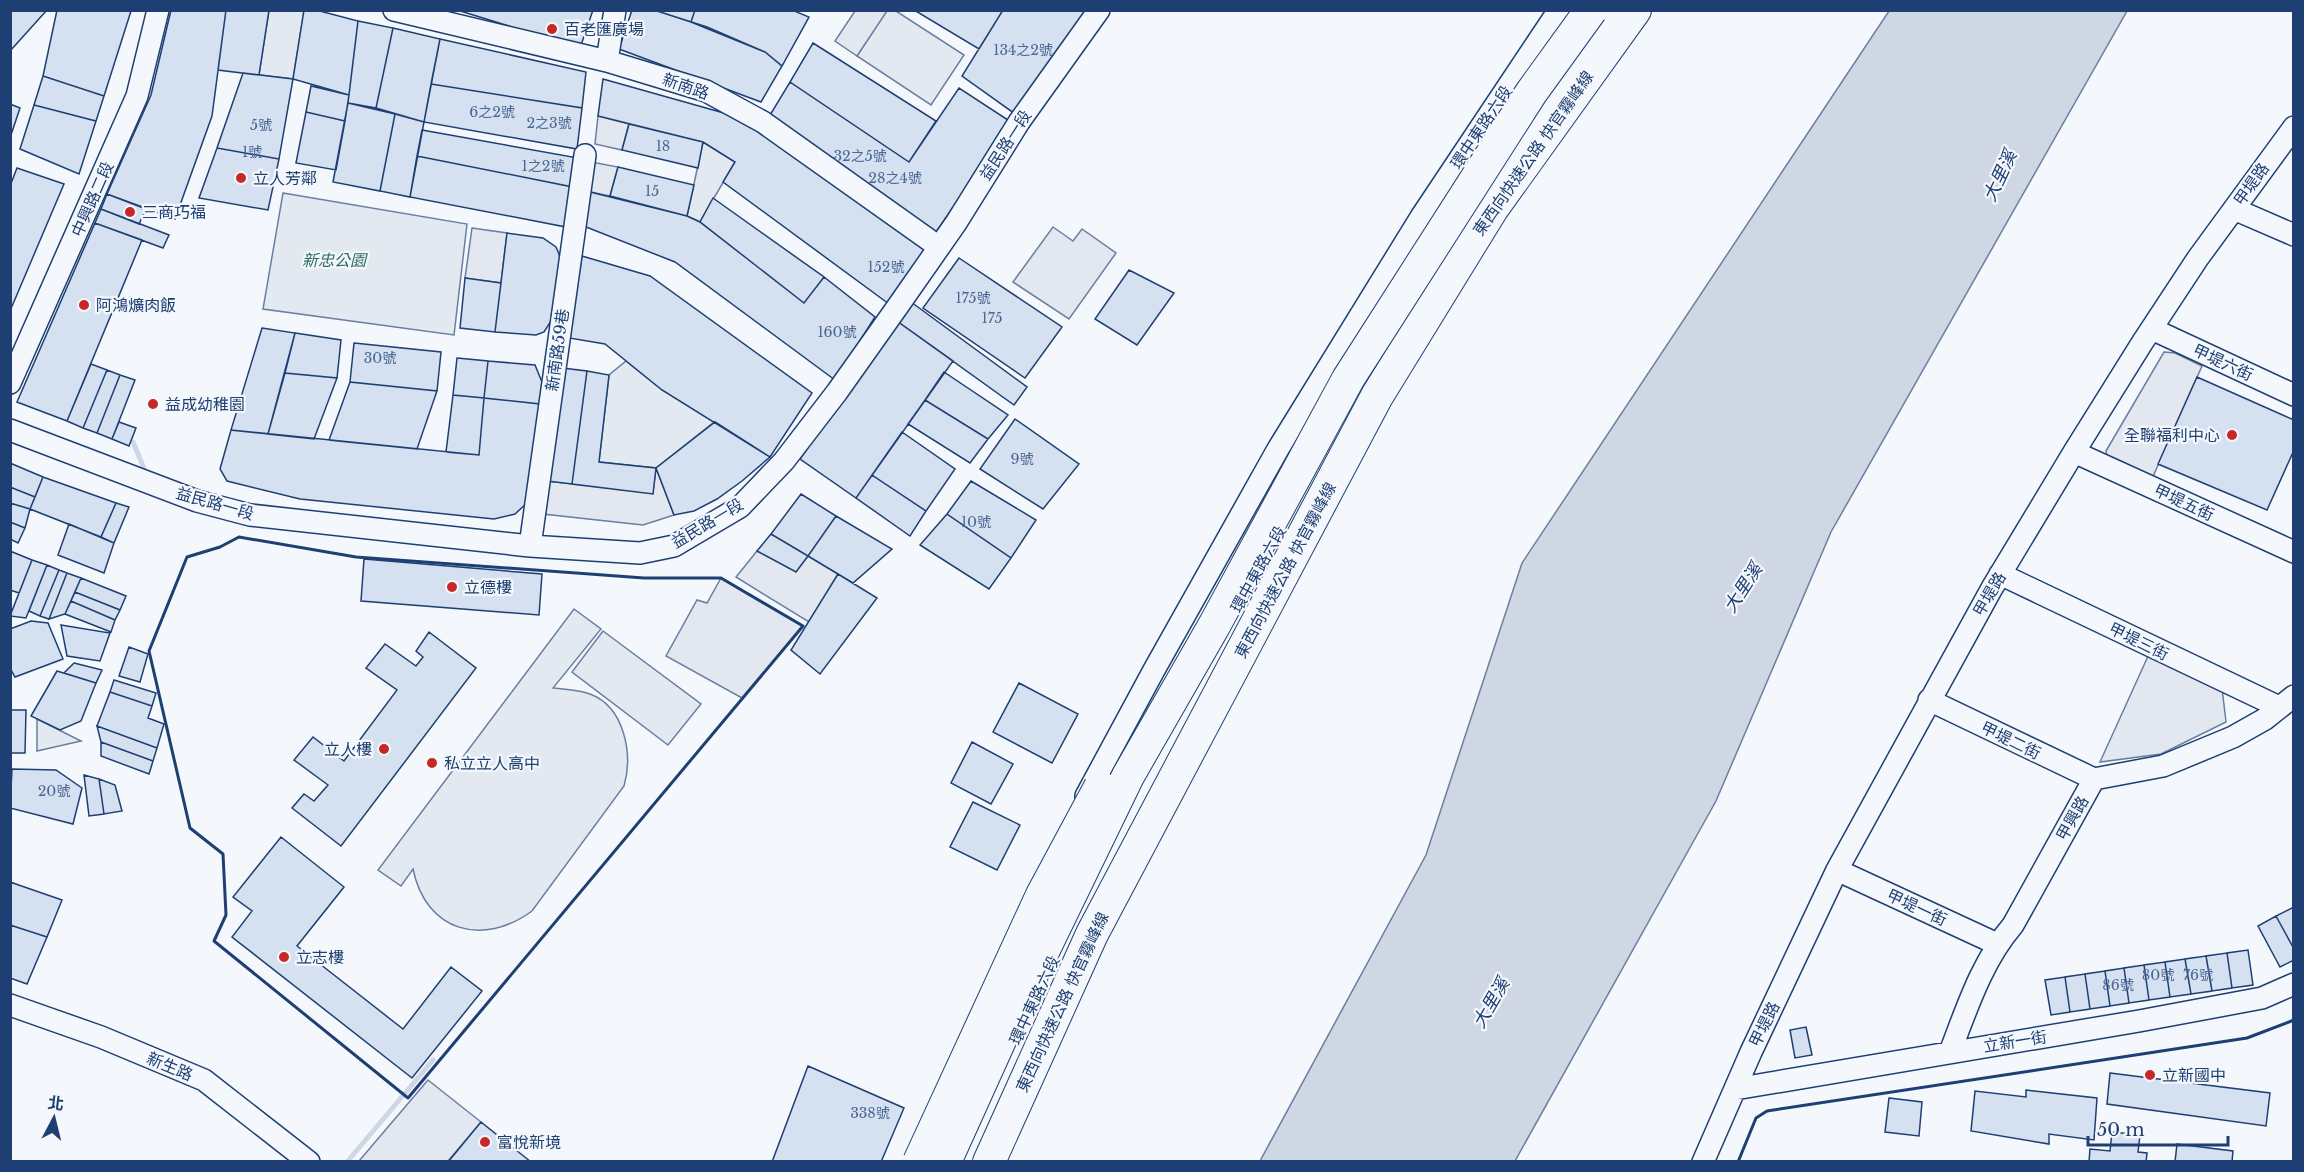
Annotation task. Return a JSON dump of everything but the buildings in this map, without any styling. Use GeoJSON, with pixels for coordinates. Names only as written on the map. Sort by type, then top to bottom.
{"type":"FeatureCollection","features":[{"type":"Feature","properties":{"kind":"highway","name":"東西向快速公路 快官霧峰線"},"geometry":{"type":"LineString","coordinates":[[945,1161],[1001,1038],[1128,776],[1215,624],[1348,379],[1531,93],[1591,10]]}},
{"type":"Feature","properties":{"kind":"highway","name":"東西向快速公路 快官霧峰線"},"geometry":{"type":"LineString","coordinates":[[989,1161],[1092,934],[1377,396],[1492,209],[1635,10]]}},
{"type":"Feature","properties":{"kind":"highway"},"geometry":{"type":"LineString","coordinates":[[919,1161],[1042,896],[1145,703],[1179,655],[1215,624]]}},
{"type":"Feature","properties":{"kind":"street","name":"中興路二段"},"geometry":{"type":"LineString","coordinates":[[10,383],[136,96],[158,10]]}},
{"type":"Feature","properties":{"kind":"street"},"geometry":{"type":"LineString","coordinates":[[607,61],[615,10]]}},
{"type":"Feature","properties":{"kind":"street","name":"益民路一段"},"geometry":{"type":"LineString","coordinates":[[10,430],[197,501],[250,515],[530,546],[640,553],[674,546],[740,507],[784,461],[830,401],[939,246],[1019,122],[1099,10]]}},
{"type":"Feature","properties":{"kind":"street","name":"環中東路六段"},"geometry":{"type":"LineString","coordinates":[[909,1161],[1050,864],[1154,670],[1278,449],[1421,217],[1559,10]]}},
{"type":"Feature","properties":{"kind":"street","name":"環中東路六段"},"geometry":{"type":"LineString","coordinates":[[961,1161],[1015,1040],[1144,771],[1359,387],[1481,194],[1613,10]]}},
{"type":"Feature","properties":{"kind":"street","name":"新南路"},"geometry":{"type":"LineString","coordinates":[[402,11],[607,61],[706,91],[763,122],[939,246]]}},
{"type":"Feature","properties":{"kind":"street","name":"甲堤路"},"geometry":{"type":"LineString","coordinates":[[1703,1161],[1837,870],[2000,574],[2152,329],[2234,209],[2294,127]]}},
{"type":"Feature","properties":{"kind":"street","name":"新南路59巷"},"geometry":{"type":"LineString","coordinates":[[530,546],[585,155]]}},
{"type":"Feature","properties":{"kind":"street"},"geometry":{"type":"LineString","coordinates":[[2234,209],[2294,236]]}},
{"type":"Feature","properties":{"kind":"street","name":"甲堤六街"},"geometry":{"type":"LineString","coordinates":[[2152,329],[2294,396]]}},
{"type":"Feature","properties":{"kind":"street","name":"甲堤五街"},"geometry":{"type":"LineString","coordinates":[[2074,452],[2294,552]]}},
{"type":"Feature","properties":{"kind":"street","name":"甲堤三街"},"geometry":{"type":"LineString","coordinates":[[2000,574],[2286,701]]}},
{"type":"Feature","properties":{"kind":"street","name":"甲堤二街"},"geometry":{"type":"LineString","coordinates":[[1929,700],[2094,779]]}},
{"type":"Feature","properties":{"kind":"street","name":"甲興路"},"geometry":{"type":"LineString","coordinates":[[1950,1052],[1968,1005],[1997,944],[2013,926],[2094,779],[2163,766],[2233,737],[2265,719],[2286,701]]}},
{"type":"Feature","properties":{"kind":"street"},"geometry":{"type":"LineString","coordinates":[[1050,864],[1091,882]]}},
{"type":"Feature","properties":{"kind":"street","name":"甲堤一街"},"geometry":{"type":"LineString","coordinates":[[1837,870],[1997,944]]}},
{"type":"Feature","properties":{"kind":"street","name":"立新一街"},"geometry":{"type":"LineString","coordinates":[[1735,1089],[2262,998],[2294,984]]}},
{"type":"Feature","properties":{"kind":"street","name":"新生路"},"geometry":{"type":"LineString","coordinates":[[10,1005],[101,1037],[204,1080],[309,1161]]}},
{"type":"Feature","properties":{"kind":"green space"},"geometry":{"type":"Polygon","coordinates":[[[887,10],[896,11],[964,55],[931,105],[857,56],[887,10]]]}},
{"type":"Feature","properties":{"kind":"green space"},"geometry":{"type":"Polygon","coordinates":[[[269,11],[304,11],[293,79],[259,75],[269,11]]]}},
{"type":"Feature","properties":{"kind":"green space"},"geometry":{"type":"Polygon","coordinates":[[[703,142],[735,162],[700,222],[687,216],[703,142]]]}},
{"type":"Feature","properties":{"kind":"green space","name":"新忠公園"},"geometry":{"type":"Polygon","coordinates":[[[283,193],[467,224],[454,335],[263,309],[283,193]]]}},
{"type":"Feature","properties":{"kind":"green space"},"geometry":{"type":"Polygon","coordinates":[[[626,361],[662,390],[714,422],[656,468],[599,462],[609,375],[626,361]]]}},
{"type":"Feature","properties":{"kind":"green space"},"geometry":{"type":"Polygon","coordinates":[[[574,609],[601,629],[553,688],[590,694],[602,700],[619,721],[624,733],[627,760],[624,786],[532,911],[513,922],[495,928],[476,930],[459,927],[443,919],[430,907],[420,890],[413,869],[401,886],[378,870],[574,609]]]}},
{"type":"Feature","properties":{"kind":"green space"},"geometry":{"type":"Polygon","coordinates":[[[603,631],[701,704],[668,745],[572,672],[603,631]]]}},
{"type":"Feature","properties":{"kind":"green space"},"geometry":{"type":"Polygon","coordinates":[[[37,719],[81,741],[37,751],[37,719]]]}},
{"type":"Feature","properties":{"kind":"shaded area"},"geometry":{"type":"Polygon","coordinates":[[[855,11],[887,11],[857,56],[835,41],[855,11]]]}},
{"type":"Feature","properties":{"kind":"shaded area"},"geometry":{"type":"Polygon","coordinates":[[[598,116],[629,124],[622,150],[595,144],[598,116]]]}},
{"type":"Feature","properties":{"kind":"shaded area"},"geometry":{"type":"Polygon","coordinates":[[[591,162],[618,167],[610,196],[586,191],[591,162]]]}},
{"type":"Feature","properties":{"kind":"shaded area"},"geometry":{"type":"Polygon","coordinates":[[[1053,227],[1073,241],[1082,229],[1116,253],[1069,319],[1013,282],[1053,227]]]}},
{"type":"Feature","properties":{"kind":"shaded area"},"geometry":{"type":"Polygon","coordinates":[[[472,228],[507,233],[501,283],[465,278],[472,228]]]}},
{"type":"Feature","properties":{"kind":"shaded area"},"geometry":{"type":"Polygon","coordinates":[[[2164,352],[2175,353],[2202,366],[2151,481],[2108,461],[2106,451],[2164,352]]]}},
{"type":"Feature","properties":{"kind":"shaded area"},"geometry":{"type":"Polygon","coordinates":[[[656,468],[674,515],[643,525],[543,514],[547,481],[653,493],[656,468]]]}},
{"type":"Feature","properties":{"kind":"shaded area"},"geometry":{"type":"Polygon","coordinates":[[[757,551],[796,571],[808,556],[838,574],[809,622],[736,577],[757,551]]]}},
{"type":"Feature","properties":{"kind":"shaded area"},"geometry":{"type":"Polygon","coordinates":[[[721,578],[803,626],[742,698],[666,656],[697,600],[707,603],[721,578]]]}},
{"type":"Feature","properties":{"kind":"shaded area"},"geometry":{"type":"Polygon","coordinates":[[[2149,654],[2222,688],[2226,722],[2161,754],[2100,762],[2149,654]]]}},
{"type":"Feature","properties":{"kind":"shaded area"},"geometry":{"type":"Polygon","coordinates":[[[428,1080],[481,1122],[448,1161],[359,1161],[428,1080]]]}},
{"type":"Feature","properties":{"kind":"water","name":"大里溪"},"geometry":{"type":"Polygon","coordinates":[[[1889,11],[2127,11],[1831,532],[1716,801],[1515,1161],[1260,1161],[1426,855],[1522,563],[1889,11]]]}},
{"type":"Feature","properties":{"kind":"waterway"},"geometry":{"type":"LineString","coordinates":[[133,442],[145,471]]}},
{"type":"Feature","properties":{"kind":"waterway"},"geometry":{"type":"LineString","coordinates":[[347,1162],[433,1060]]}},
{"type":"Feature","properties":{"kind":"wall"},"geometry":{"type":"LineString","coordinates":[[239,537],[356,557],[644,578],[721,578],[803,626],[408,1098],[214,941],[226,915],[223,854],[190,828],[149,651],[187,557],[220,547],[239,537]]}},
{"type":"Feature","properties":{"kind":"wall"},"geometry":{"type":"LineString","coordinates":[[1738,1162],[1756,1118],[1767,1111],[2247,1038],[2294,1020]]}},
{"type":"Feature","properties":{"kind":"place","name":"百老匯廣場"},"geometry":{"type":"Point","coordinates":[552,29]}},
{"type":"Feature","properties":{"kind":"place","name":"立人芳鄰"},"geometry":{"type":"Point","coordinates":[241,178]}},
{"type":"Feature","properties":{"kind":"place","name":"三商巧福"},"geometry":{"type":"Point","coordinates":[130,212]}},
{"type":"Feature","properties":{"kind":"place","name":"阿鴻爌肉飯"},"geometry":{"type":"Point","coordinates":[84,305]}},
{"type":"Feature","properties":{"kind":"place","name":"益成幼稚園"},"geometry":{"type":"Point","coordinates":[153,404]}},
{"type":"Feature","properties":{"kind":"place","name":"全聯福利中心"},"geometry":{"type":"Point","coordinates":[2232,435]}},
{"type":"Feature","properties":{"kind":"place","name":"立德樓"},"geometry":{"type":"Point","coordinates":[452,587]}},
{"type":"Feature","properties":{"kind":"place","name":"立人樓"},"geometry":{"type":"Point","coordinates":[384,749]}},
{"type":"Feature","properties":{"kind":"place","name":"私立立人高中"},"geometry":{"type":"Point","coordinates":[432,763]}},
{"type":"Feature","properties":{"kind":"place","name":"立志樓"},"geometry":{"type":"Point","coordinates":[284,957]}},
{"type":"Feature","properties":{"kind":"place","name":"立新國中"},"geometry":{"type":"Point","coordinates":[2150,1075]}},
{"type":"Feature","properties":{"kind":"place","name":"富悅新境"},"geometry":{"type":"Point","coordinates":[485,1142]}}]}
